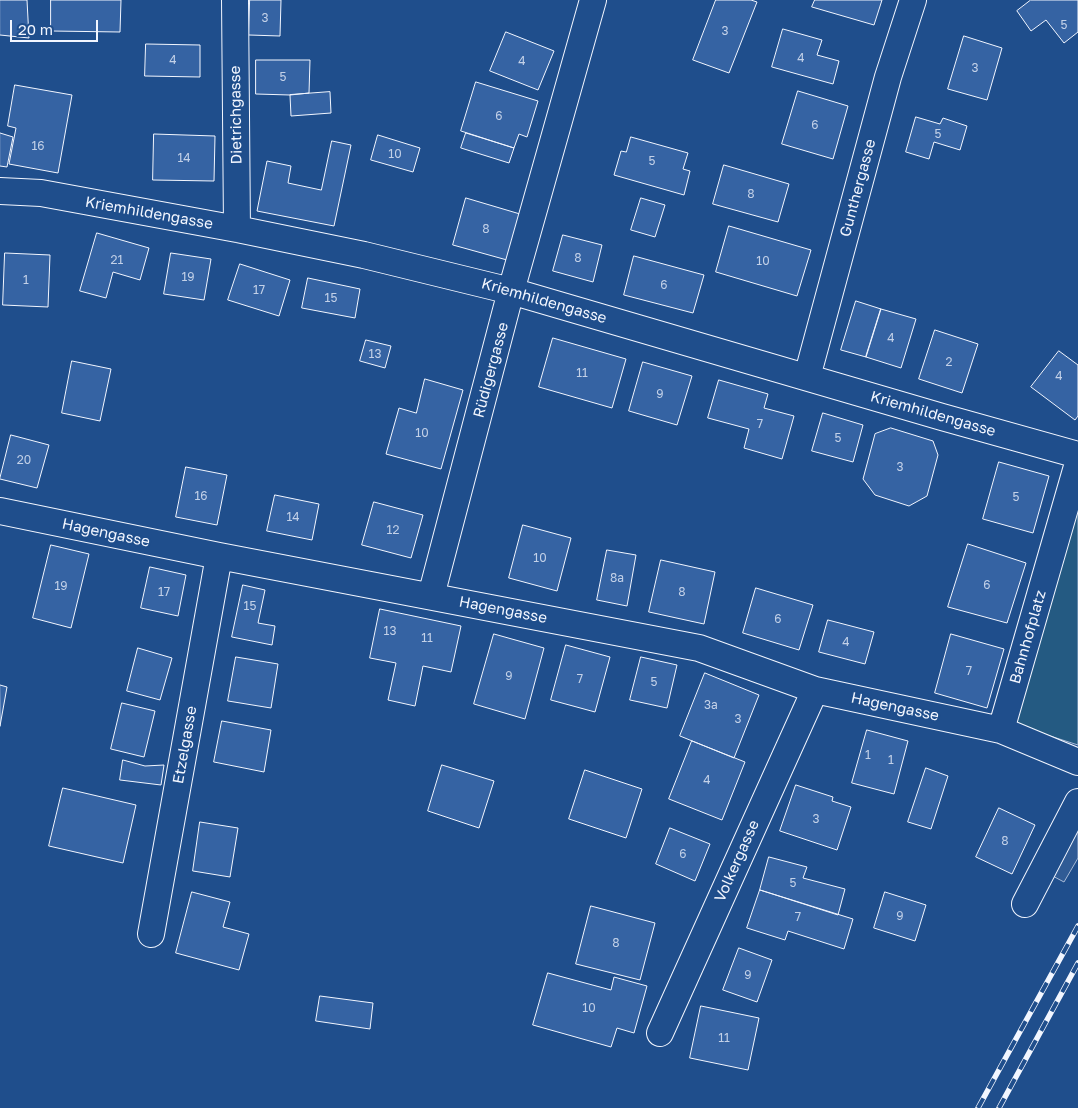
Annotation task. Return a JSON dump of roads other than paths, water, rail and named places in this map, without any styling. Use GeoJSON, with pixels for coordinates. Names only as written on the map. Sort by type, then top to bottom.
{"type":"FeatureCollection","features":[{"type":"Feature","properties":{"kind":"street","name":"Dietrichgasse"},"geometry":{"type":"LineString","coordinates":[[235,0],[237,229]]}},
{"type":"Feature","properties":{"kind":"street","name":"Rüdigergasse"},"geometry":{"type":"LineString","coordinates":[[431,596],[511,291],[593,0]]}},
{"type":"Feature","properties":{"kind":"street","name":"Gunthergasse"},"geometry":{"type":"LineString","coordinates":[[807,377],[888,77],[913,0]]}},
{"type":"Feature","properties":{"kind":"street","name":"Kriemhildengasse"},"geometry":{"type":"LineString","coordinates":[[0,191],[41,193],[237,229],[364,255],[511,291],[1078,455]]}},
{"type":"Feature","properties":{"kind":"street","name":"Bahnhofplatz"},"geometry":{"type":"LineString","coordinates":[[1001,730],[1078,463]]}},
{"type":"Feature","properties":{"kind":"street","name":"Hagengasse"},"geometry":{"type":"LineString","coordinates":[[0,511],[220,556],[699,648],[815,690],[1001,730]]}},
{"type":"Feature","properties":{"kind":"street","name":"Etzelgasse"},"geometry":{"type":"LineString","coordinates":[[151,934],[220,556]]}},
{"type":"Feature","properties":{"kind":"street","name":"Volkergasse"},"geometry":{"type":"LineString","coordinates":[[660,1033],[815,690]]}},
{"type":"Feature","properties":{"kind":"street"},"geometry":{"type":"LineString","coordinates":[[1001,730],[1078,762]]}},
{"type":"Feature","properties":{"kind":"street"},"geometry":{"type":"LineString","coordinates":[[1025,904],[1078,802]]}},
{"type":"Feature","properties":{"kind":"railway"},"geometry":{"type":"LineString","coordinates":[[978,1108],[1078,926]]}},
{"type":"Feature","properties":{"kind":"railway"},"geometry":{"type":"LineString","coordinates":[[999,1108],[1078,963]]}}]}
